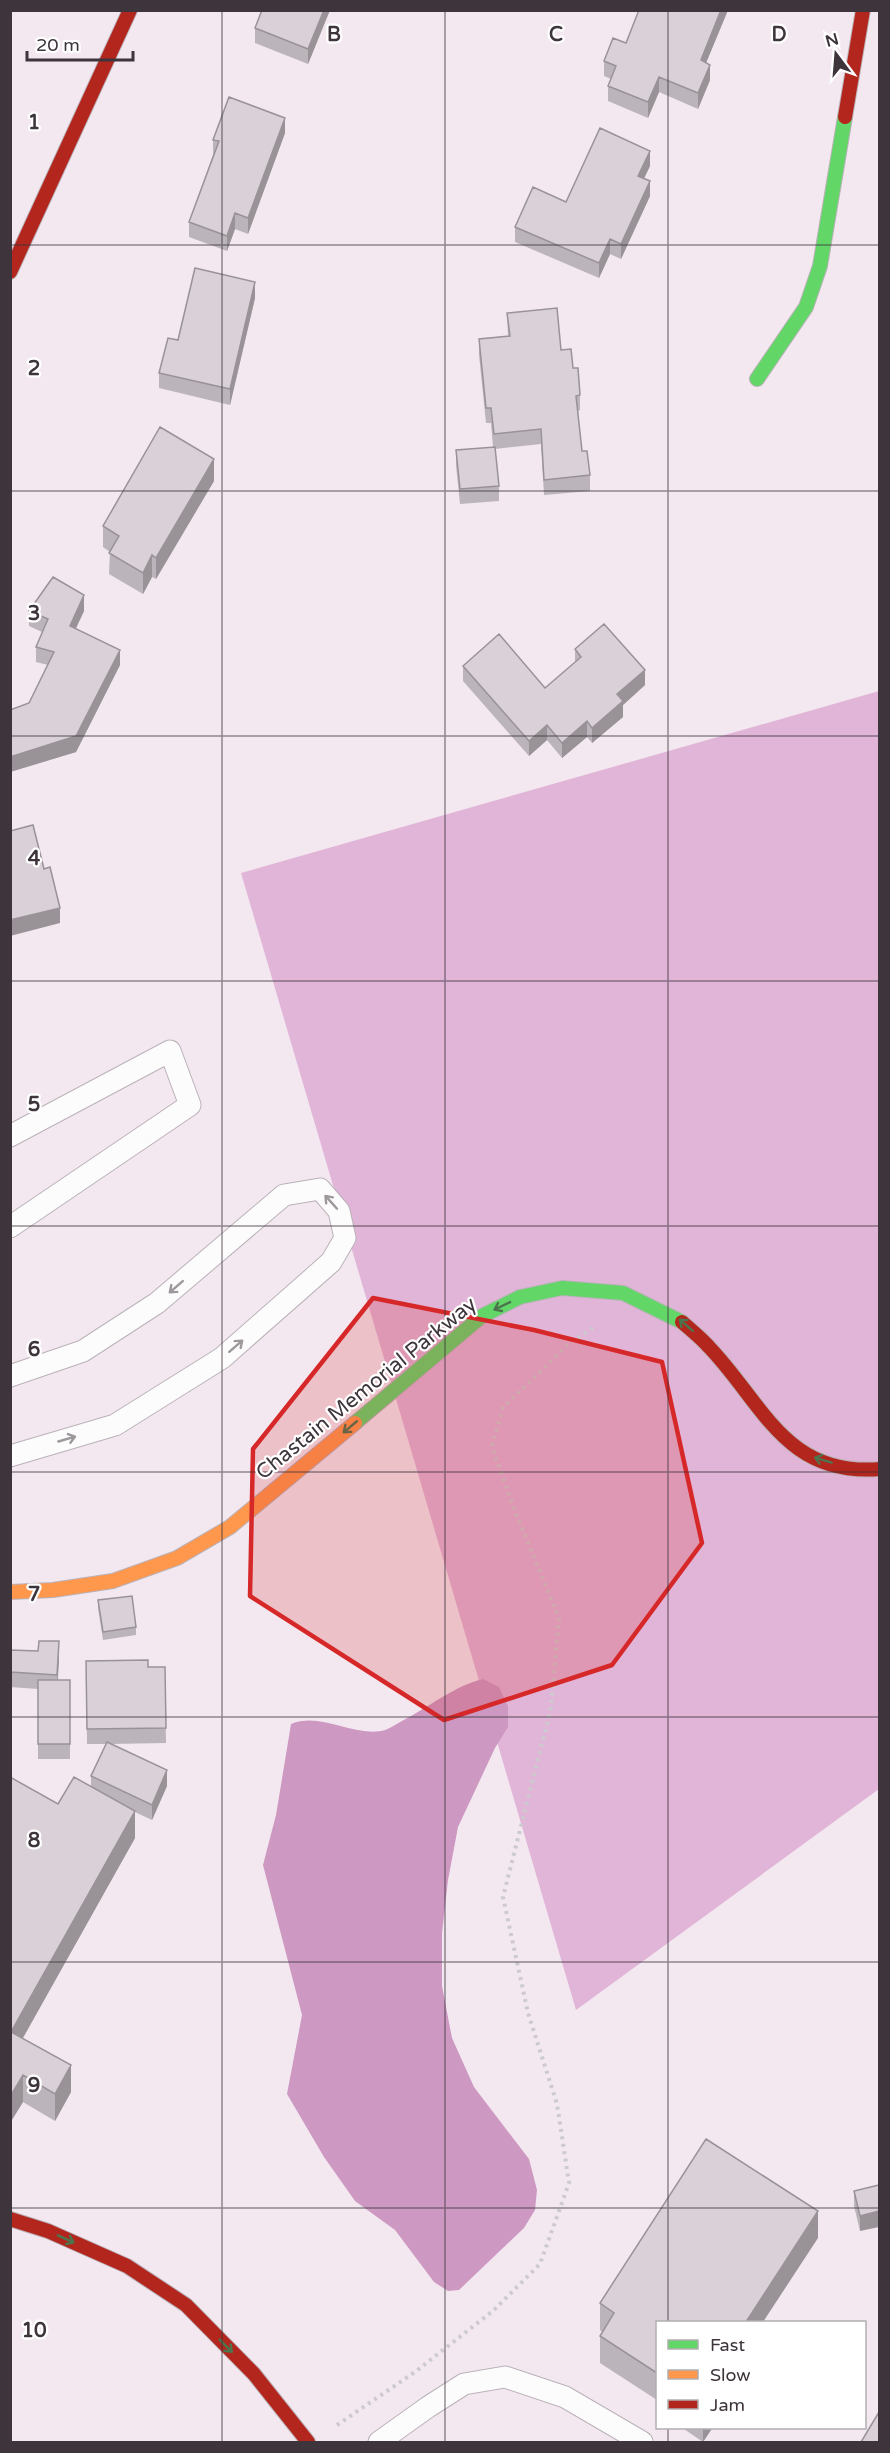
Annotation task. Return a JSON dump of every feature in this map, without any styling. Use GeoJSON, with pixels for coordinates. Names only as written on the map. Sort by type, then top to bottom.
{"type":"FeatureCollection","features":[{"type":"Feature","properties":{"kind":"street"},"geometry":{"type":"LineString","coordinates":[[10,272],[130,10]]}},
{"type":"Feature","properties":{"kind":"street"},"geometry":{"type":"LineString","coordinates":[[757,379],[807,307],[820,266],[863,10]]}},
{"type":"Feature","properties":{"kind":"street","name":"Chastain Memorial Parkway"},"geometry":{"type":"LineString","coordinates":[[10,1592],[52,1590],[113,1581],[177,1558],[230,1527],[482,1316],[520,1297],[562,1288],[623,1293],[678,1318],[710,1347],[776,1431],[809,1456],[856,1471],[879,1469]]}},
{"type":"Feature","properties":{"kind":"street"},"geometry":{"type":"LineString","coordinates":[[10,2219],[48,2231],[127,2266],[186,2306],[254,2374],[308,2442]]}},
{"type":"Feature","properties":{"kind":"lane"},"geometry":{"type":"LineString","coordinates":[[10,1136],[170,1051],[190,1105],[10,1227]]}},
{"type":"Feature","properties":{"kind":"lane"},"geometry":{"type":"LineString","coordinates":[[10,1376],[83,1351],[157,1303],[284,1195],[320,1189],[339,1211],[345,1238],[331,1262],[222,1358],[115,1425],[10,1456]]}},
{"type":"Feature","properties":{"kind":"lane"},"geometry":{"type":"LineString","coordinates":[[379,2442],[464,2384],[505,2377],[565,2397],[642,2442]]}},
{"type":"Feature","properties":{"kind":"path"},"geometry":{"type":"LineString","coordinates":[[336,2425],[415,2372],[468,2331],[494,2310],[540,2264],[569,2183],[557,2104],[528,2013],[504,1898],[550,1708],[559,1618],[515,1511],[492,1447],[503,1407],[571,1342],[636,1300]]}},
{"type":"Feature","properties":{"kind":"highlighted area"},"geometry":{"type":"Polygon","coordinates":[[[373,1298],[534,1330],[662,1362],[702,1543],[612,1665],[444,1720],[250,1596],[253,1449],[373,1298]]]}},
{"type":"Feature","properties":{"kind":"shaded area"},"geometry":{"type":"Polygon","coordinates":[[[879,691],[879,1789],[576,2010],[241,873],[879,691]]]}},
{"type":"Feature","properties":{"kind":"shaded area"},"geometry":{"type":"Polygon","coordinates":[[[483,1679],[499,1687],[508,1706],[508,1727],[495,1748],[458,1827],[448,1880],[442,1933],[442,1986],[452,2038],[474,2087],[529,2159],[537,2190],[535,2210],[524,2228],[459,2290],[448,2291],[434,2282],[395,2230],[355,2201],[324,2157],[287,2094],[302,2015],[263,1865],[276,1815],[291,1724],[313,1721],[369,1732],[384,1730],[452,1692],[483,1679]]]}},
{"type":"Feature","properties":{"kind":"building"},"geometry":{"type":"Polygon","coordinates":[[[262,10],[324,10],[308,49],[255,28],[262,10]]]}},
{"type":"Feature","properties":{"kind":"building"},"geometry":{"type":"Polygon","coordinates":[[[639,10],[721,10],[701,60],[710,65],[698,93],[659,77],[648,102],[608,86],[616,66],[604,61],[613,38],[626,43],[639,10]]]}},
{"type":"Feature","properties":{"kind":"building"},"geometry":{"type":"Polygon","coordinates":[[[229,97],[285,118],[248,218],[235,213],[227,236],[189,222],[219,141],[213,140],[229,97]]]}},
{"type":"Feature","properties":{"kind":"building"},"geometry":{"type":"Polygon","coordinates":[[[600,128],[650,151],[638,176],[650,181],[621,244],[610,239],[599,263],[515,227],[533,187],[566,202],[600,128]]]}},
{"type":"Feature","properties":{"kind":"building"},"geometry":{"type":"Polygon","coordinates":[[[195,268],[255,282],[230,389],[159,373],[168,338],[178,340],[195,268]]]}},
{"type":"Feature","properties":{"kind":"building"},"geometry":{"type":"Polygon","coordinates":[[[557,308],[561,350],[571,349],[573,368],[578,368],[580,395],[576,396],[582,451],[587,451],[590,475],[544,480],[541,429],[494,434],[491,408],[486,408],[479,339],[510,336],[507,313],[557,308]]]}},
{"type":"Feature","properties":{"kind":"building"},"geometry":{"type":"Polygon","coordinates":[[[160,427],[214,459],[156,558],[152,555],[143,573],[109,553],[119,536],[103,526],[160,427]]]}},
{"type":"Feature","properties":{"kind":"building"},"geometry":{"type":"Polygon","coordinates":[[[495,447],[499,486],[460,489],[456,450],[495,447]]]}},
{"type":"Feature","properties":{"kind":"building"},"geometry":{"type":"Polygon","coordinates":[[[53,577],[84,595],[70,626],[120,650],[76,736],[10,757],[10,710],[29,703],[54,652],[36,647],[48,619],[29,611],[53,577]]]}},
{"type":"Feature","properties":{"kind":"building"},"geometry":{"type":"Polygon","coordinates":[[[604,624],[645,670],[617,694],[623,701],[592,728],[587,721],[562,743],[547,725],[529,741],[463,666],[499,634],[545,688],[581,657],[575,649],[604,624]]]}},
{"type":"Feature","properties":{"kind":"building"},"geometry":{"type":"Polygon","coordinates":[[[33,825],[44,869],[50,867],[60,908],[10,920],[10,831],[33,825]]]}},
{"type":"Feature","properties":{"kind":"building"},"geometry":{"type":"Polygon","coordinates":[[[132,1596],[136,1627],[103,1632],[98,1600],[132,1596]]]}},
{"type":"Feature","properties":{"kind":"building"},"geometry":{"type":"Polygon","coordinates":[[[39,1641],[59,1641],[57,1675],[10,1672],[10,1650],[38,1651],[39,1641]]]}},
{"type":"Feature","properties":{"kind":"building"},"geometry":{"type":"Polygon","coordinates":[[[148,1660],[148,1667],[165,1667],[166,1728],[87,1729],[86,1661],[148,1660]]]}},
{"type":"Feature","properties":{"kind":"building"},"geometry":{"type":"Polygon","coordinates":[[[38,1680],[70,1680],[70,1744],[38,1744],[38,1680]]]}},
{"type":"Feature","properties":{"kind":"building"},"geometry":{"type":"Polygon","coordinates":[[[107,1742],[167,1770],[152,1805],[91,1776],[107,1742]]]}},
{"type":"Feature","properties":{"kind":"building"},"geometry":{"type":"Polygon","coordinates":[[[10,1777],[58,1804],[74,1777],[135,1811],[11,2032],[71,2065],[55,2094],[23,2075],[10,2097],[10,1777]]]}},
{"type":"Feature","properties":{"kind":"building"},"geometry":{"type":"Polygon","coordinates":[[[706,2139],[818,2211],[747,2321],[656,2321],[656,2372],[600,2336],[614,2313],[600,2303],[706,2139]]]}},
{"type":"Feature","properties":{"kind":"building"},"geometry":{"type":"Polygon","coordinates":[[[879,2185],[879,2211],[860,2216],[854,2191],[879,2185]]]}},
{"type":"Feature","properties":{"kind":"building"},"geometry":{"type":"Polygon","coordinates":[[[879,2412],[879,2442],[861,2442],[879,2412]]]}},
{"type":"Feature","properties":{"kind":"traffic: fast"},"geometry":{"type":"LineString","coordinates":[[757,379],[806,307],[820,266],[845,117]]}},
{"type":"Feature","properties":{"kind":"traffic: fast"},"geometry":{"type":"LineString","coordinates":[[355,1423],[482,1316],[520,1297],[562,1288],[623,1293],[682,1322]]}},
{"type":"Feature","properties":{"kind":"traffic: slow"},"geometry":{"type":"LineString","coordinates":[[10,1592],[53,1590],[113,1581],[177,1558],[230,1527],[355,1423]]}},
{"type":"Feature","properties":{"kind":"traffic: jam"},"geometry":{"type":"LineString","coordinates":[[10,272],[130,10]]}},
{"type":"Feature","properties":{"kind":"traffic: jam"},"geometry":{"type":"LineString","coordinates":[[845,117],[863,10]]}},
{"type":"Feature","properties":{"kind":"traffic: jam"},"geometry":{"type":"LineString","coordinates":[[682,1322],[709,1347],[779,1432],[798,1449],[821,1461],[848,1468],[880,1469]]}},
{"type":"Feature","properties":{"kind":"traffic: jam"},"geometry":{"type":"LineString","coordinates":[[10,2219],[48,2231],[127,2266],[186,2305],[254,2374],[308,2442]]}}]}
